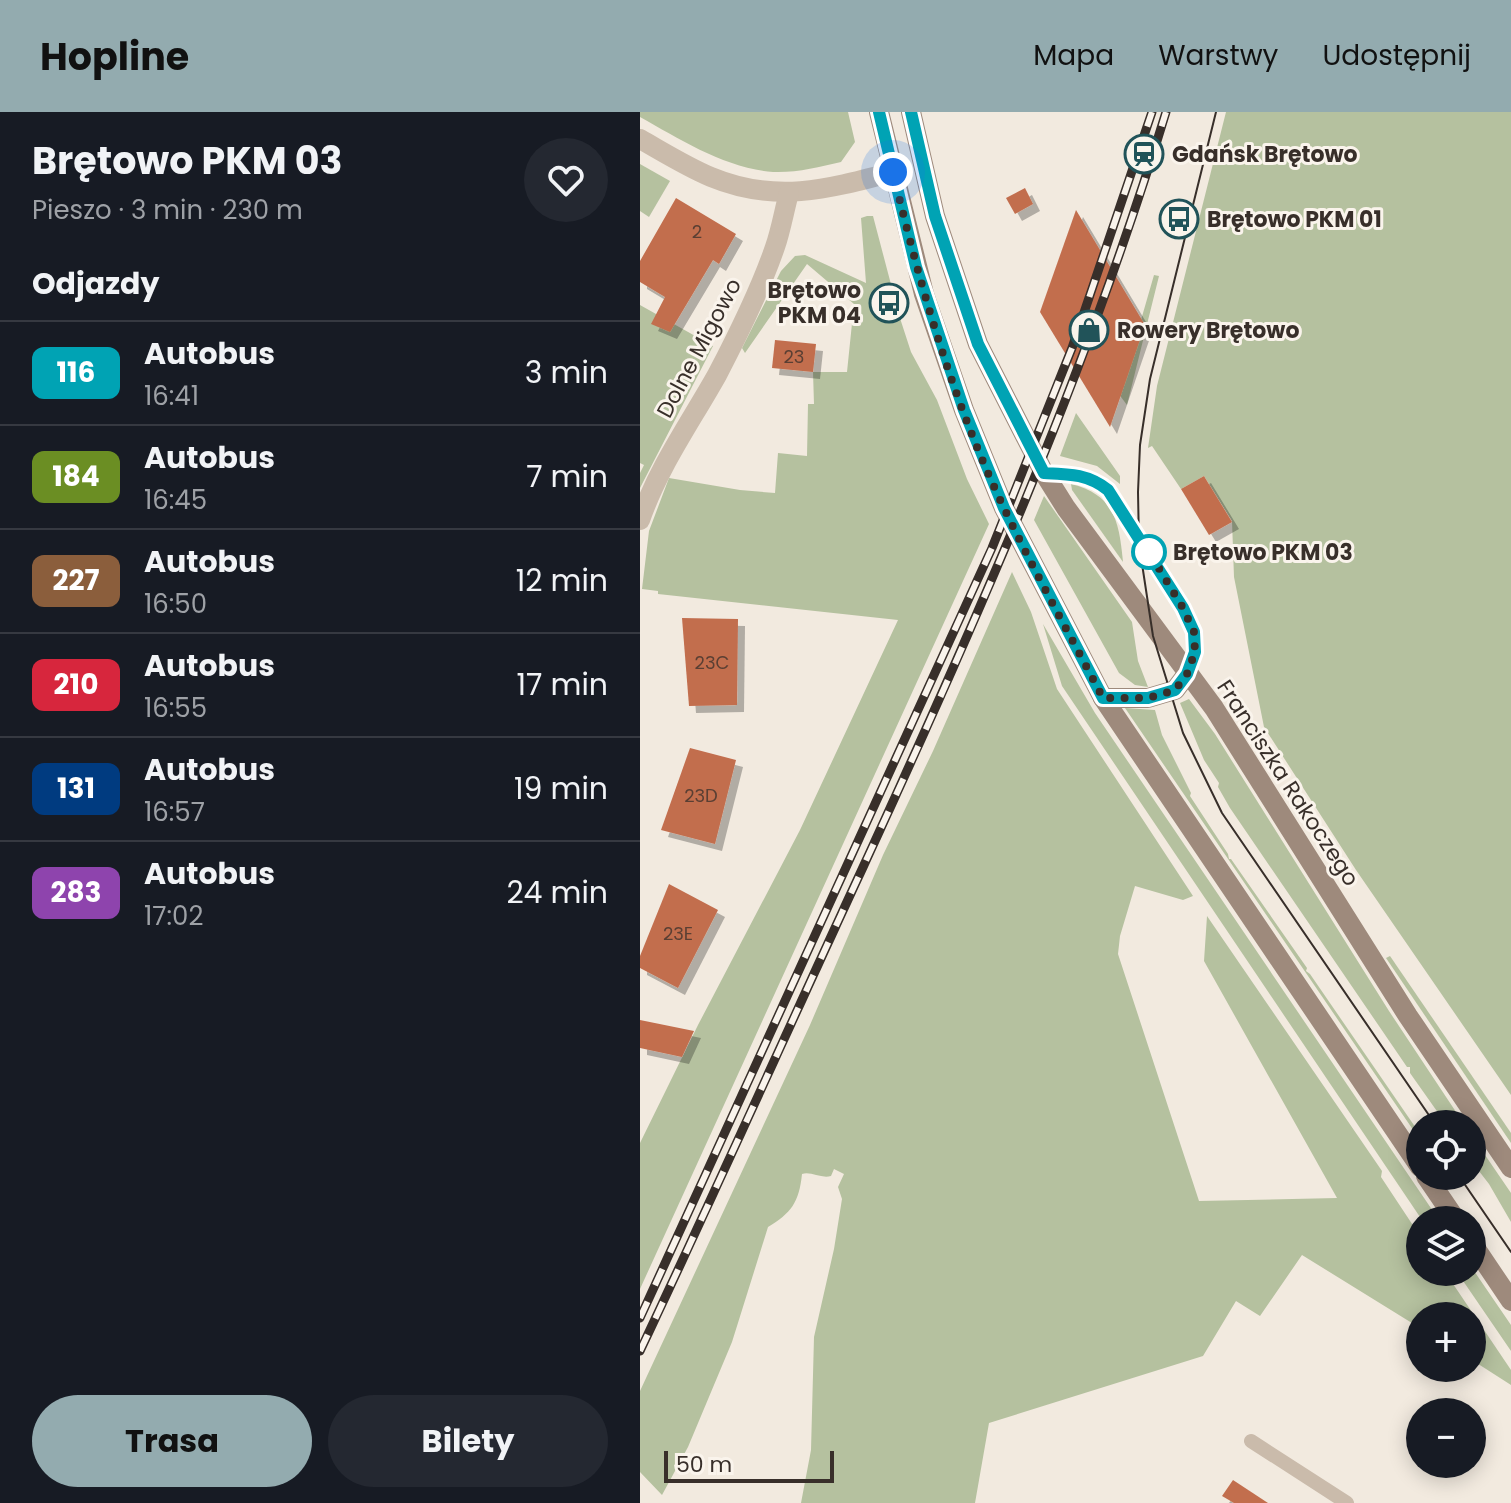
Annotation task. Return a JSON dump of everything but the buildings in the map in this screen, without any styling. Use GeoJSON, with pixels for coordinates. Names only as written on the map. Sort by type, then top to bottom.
{"type":"FeatureCollection","features":[{"type":"Feature","properties":{"kind":"main road"},"geometry":{"type":"LineString","coordinates":[[879,112],[916,267],[969,425],[1004,508],[1103,698],[1406,1146]]}},
{"type":"Feature","properties":{"kind":"main road","name":"Franciszka Rakoczego"},"geometry":{"type":"LineString","coordinates":[[911,112],[935,216],[978,344],[1044,473],[1066,508],[1251,763],[1408,1016],[1511,1168]]}},
{"type":"Feature","properties":{"kind":"main road"},"geometry":{"type":"LineString","coordinates":[[1103,698],[1148,698],[1175,690],[1187,674]]}},
{"type":"Feature","properties":{"kind":"main road"},"geometry":{"type":"LineString","coordinates":[[1486,1264],[1511,1301]]}},
{"type":"Feature","properties":{"kind":"street"},"geometry":{"type":"LineString","coordinates":[[640,139],[709,176],[761,192],[823,190],[893,172]]}},
{"type":"Feature","properties":{"kind":"street","name":"Dolne Migowo"},"geometry":{"type":"LineString","coordinates":[[640,520],[669,455],[750,309],[777,244],[789,193]]}},
{"type":"Feature","properties":{"kind":"lane"},"geometry":{"type":"LineString","coordinates":[[1044,473],[1085,476],[1108,490],[1170,586],[1194,632],[1195,652],[1187,674]]}},
{"type":"Feature","properties":{"kind":"lane"},"geometry":{"type":"LineString","coordinates":[[1251,1441],[1347,1503]]}},
{"type":"Feature","properties":{"kind":"green space"},"geometry":{"type":"Polygon","coordinates":[[[640,112],[848,112],[855,142],[841,162],[799,171],[773,172],[738,165],[704,152],[640,117],[640,112]]]}},
{"type":"Feature","properties":{"kind":"green space"},"geometry":{"type":"Polygon","coordinates":[[[1226,112],[1511,112],[1511,1095],[1356,870],[1264,727],[1234,577],[1232,521],[1204,476],[1181,489],[1152,446],[1148,448],[1157,386],[1226,112]]]}},
{"type":"Feature","properties":{"kind":"green space"},"geometry":{"type":"Polygon","coordinates":[[[640,164],[670,181],[649,217],[640,211],[640,164]]]}},
{"type":"Feature","properties":{"kind":"green space"},"geometry":{"type":"Polygon","coordinates":[[[873,216],[893,292],[882,295],[888,314],[898,312],[911,352],[937,400],[967,479],[989,524],[640,1289],[640,1143],[800,830],[898,620],[658,594],[658,591],[642,589],[649,531],[669,478],[775,493],[778,453],[807,456],[808,404],[814,404],[813,372],[847,372],[854,304],[807,264],[745,353],[742,348],[781,271],[795,256],[805,255],[866,283],[861,218],[873,216]]]}},
{"type":"Feature","properties":{"kind":"green space"},"geometry":{"type":"Polygon","coordinates":[[[1154,275],[1159,276],[1127,405],[1115,389],[1154,275]]]}},
{"type":"Feature","properties":{"kind":"green space"},"geometry":{"type":"Polygon","coordinates":[[[640,305],[713,346],[640,488],[640,473],[644,465],[640,463],[640,305]]]}},
{"type":"Feature","properties":{"kind":"green space"},"geometry":{"type":"Polygon","coordinates":[[[1076,413],[1120,476],[1120,484],[1097,466],[1060,456],[1076,413]]]}},
{"type":"Feature","properties":{"kind":"green space"},"geometry":{"type":"Polygon","coordinates":[[[1071,484],[1097,495],[1112,512],[1123,562],[1072,490],[1071,484]]]}},
{"type":"Feature","properties":{"kind":"green space"},"geometry":{"type":"Polygon","coordinates":[[[1044,496],[1132,622],[1138,661],[1148,687],[1135,685],[1119,673],[1034,520],[1044,496]]]}},
{"type":"Feature","properties":{"kind":"green space"},"geometry":{"type":"Polygon","coordinates":[[[1012,572],[1031,612],[1057,689],[1193,896],[1183,900],[1135,886],[1120,936],[1118,954],[1199,1201],[1337,1198],[1204,961],[1207,916],[1382,1171],[1381,1177],[1406,1215],[1406,1286],[1454,1286],[1465,1302],[1406,1302],[1406,1319],[1302,1255],[1260,1316],[1236,1301],[1203,1356],[989,1423],[975,1503],[801,1503],[811,1450],[814,1337],[834,1249],[842,1199],[838,1187],[844,1174],[834,1169],[827,1177],[802,1174],[799,1193],[792,1206],[768,1227],[732,1342],[688,1447],[662,1495],[640,1472],[640,1391],[1012,572]]]}},
{"type":"Feature","properties":{"kind":"green space"},"geometry":{"type":"Polygon","coordinates":[[[1043,624],[1095,713],[1406,1171],[1406,1190],[1419,1190],[1430,1206],[1413,1206],[1062,686],[1043,624]]]}},
{"type":"Feature","properties":{"kind":"green space"},"geometry":{"type":"Polygon","coordinates":[[[1189,699],[1215,734],[1455,1110],[1436,1110],[1410,1073],[1410,1067],[1407,1067],[1230,808],[1204,760],[1180,703],[1189,699]]]}},
{"type":"Feature","properties":{"kind":"green space"},"geometry":{"type":"Polygon","coordinates":[[[1125,708],[1155,710],[1162,735],[1190,796],[1229,859],[1406,1114],[1406,1119],[1125,708]]]}},
{"type":"Feature","properties":{"kind":"green space"},"geometry":{"type":"Polygon","coordinates":[[[1390,956],[1511,1133],[1511,1143],[1386,958],[1390,956]]]}},
{"type":"Feature","properties":{"kind":"green space"},"geometry":{"type":"Polygon","coordinates":[[[1486,1156],[1511,1193],[1511,1222],[1486,1180],[1486,1156]]]}},
{"type":"Feature","properties":{"kind":"green space"},"geometry":{"type":"Polygon","coordinates":[[[1467,1286],[1484,1286],[1511,1325],[1511,1351],[1486,1314],[1486,1302],[1478,1302],[1467,1286]]]}},
{"type":"Feature","properties":{"kind":"green space"},"geometry":{"type":"Polygon","coordinates":[[[1486,1333],[1511,1370],[1511,1385],[1486,1369],[1486,1333]]]}},
{"type":"Feature","properties":{"kind":"tram line"},"geometry":{"type":"LineString","coordinates":[[1216,112],[1150,379],[1140,445],[1139,544],[1153,636],[1183,733],[1222,813],[1425,1110]]}},
{"type":"Feature","properties":{"kind":"tram line"},"geometry":{"type":"LineString","coordinates":[[1469,1190],[1511,1252]]}},
{"type":"Feature","properties":{"kind":"railway"},"geometry":{"type":"LineString","coordinates":[[640,1318],[992,548],[1072,348],[1152,112]]}},
{"type":"Feature","properties":{"kind":"railway"},"geometry":{"type":"LineString","coordinates":[[640,1351],[906,773],[1028,494],[1101,305],[1166,112]]}},
{"type":"Feature","properties":{"kind":"bus line","name":"116"},"geometry":{"type":"LineString","coordinates":[[879,112],[924,294],[964,410],[1004,508],[1103,698],[1148,698],[1175,690],[1187,674],[1195,652],[1194,632],[1183,608],[1108,490],[1094,479],[1075,474],[1044,473],[978,344],[935,216],[911,112]]}},
{"type":"Feature","properties":{"kind":"place","name":"Gdańsk Brętowo"},"geometry":{"type":"Point","coordinates":[1144,154]}},
{"type":"Feature","properties":{"kind":"place","name":"Brętowo PKM 01"},"geometry":{"type":"Point","coordinates":[1179,219]}},
{"type":"Feature","properties":{"kind":"place","name":"Brętowo PKM 04"},"geometry":{"type":"Point","coordinates":[889,303]}},
{"type":"Feature","properties":{"kind":"place","name":"Rowery Brętowo"},"geometry":{"type":"Point","coordinates":[1089,330]}},
{"type":"Feature","properties":{"kind":"place","name":"Brętowo PKM 03"},"geometry":{"type":"Point","coordinates":[1149,552]}},
{"type":"Feature","properties":{"kind":"route"},"geometry":{"type":"LineString","coordinates":[[893,172],[916,267],[964,410],[1004,508],[1103,698],[1148,698],[1175,690],[1187,674],[1195,652],[1194,632],[1183,608],[1149,552]]}}]}
